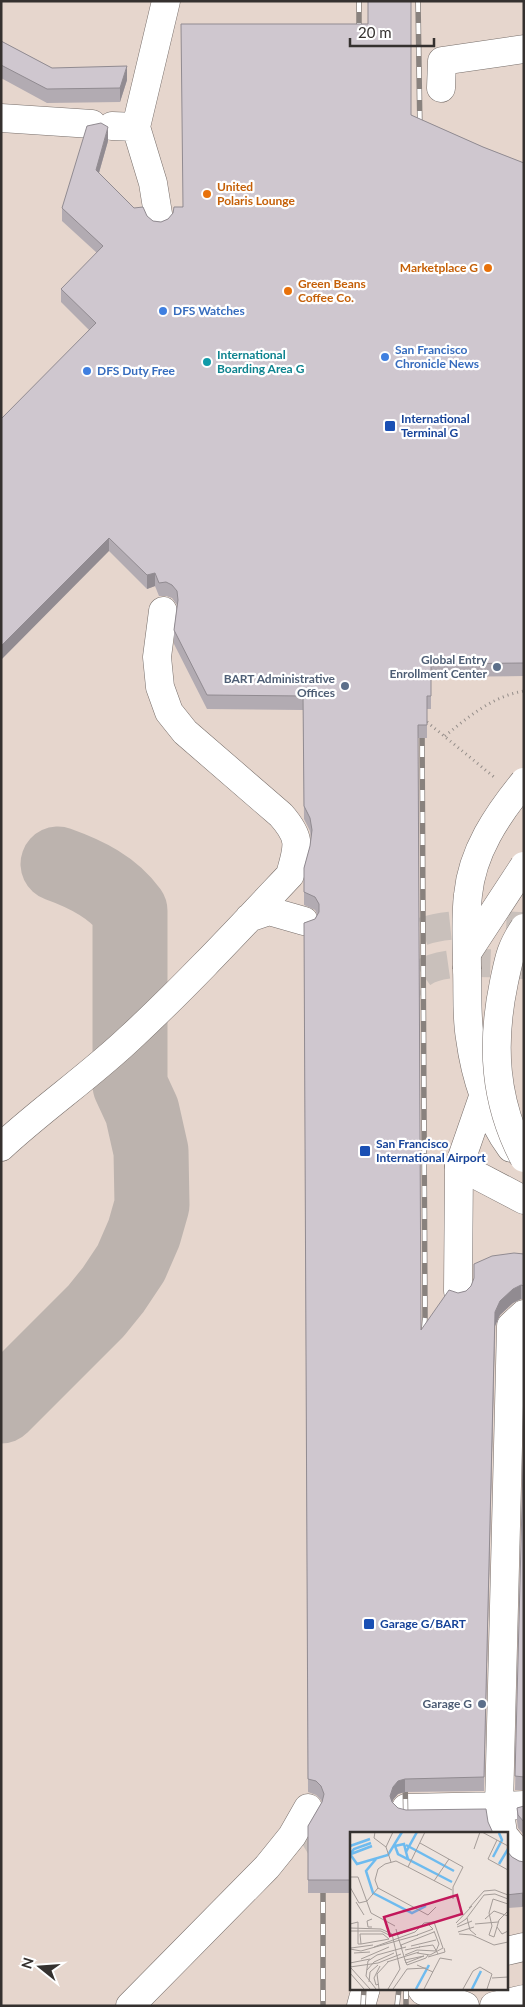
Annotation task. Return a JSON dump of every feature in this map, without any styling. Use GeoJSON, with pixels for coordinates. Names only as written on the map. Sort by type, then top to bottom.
{"type":"FeatureCollection","features":[{"type":"Feature","properties":{"kind":"main road"},"geometry":{"type":"LineString","coordinates":[[113,126],[166,1]]}},
{"type":"Feature","properties":{"kind":"main road"},"geometry":{"type":"LineString","coordinates":[[441,88],[442,61],[524,49]]}},
{"type":"Feature","properties":{"kind":"main road"},"geometry":{"type":"LineString","coordinates":[[1,118],[113,126]]}},
{"type":"Feature","properties":{"kind":"main road"},"geometry":{"type":"LineString","coordinates":[[113,126],[153,183],[159,220]]}},
{"type":"Feature","properties":{"kind":"main road"},"geometry":{"type":"LineString","coordinates":[[1,1147],[132,1036],[290,875],[298,848],[294,830],[281,815],[185,732],[169,712],[160,687],[157,657],[163,611]]}},
{"type":"Feature","properties":{"kind":"main road"},"geometry":{"type":"LineString","coordinates":[[519,788],[488,833],[475,861],[468,893],[467,952],[470,1037],[484,1094],[495,1122],[524,1166]]}},
{"type":"Feature","properties":{"kind":"main road"},"geometry":{"type":"LineString","coordinates":[[467,952],[524,866]]}},
{"type":"Feature","properties":{"kind":"main road"},"geometry":{"type":"LineString","coordinates":[[249,918],[269,911],[304,921]]}},
{"type":"Feature","properties":{"kind":"main road"},"geometry":{"type":"LineString","coordinates":[[524,928],[512,946],[501,998],[495,1045],[500,1094],[514,1138],[524,1158]]}},
{"type":"Feature","properties":{"kind":"main road"},"geometry":{"type":"LineString","coordinates":[[458,1291],[458,1166],[484,1094]]}},
{"type":"Feature","properties":{"kind":"main road"},"geometry":{"type":"LineString","coordinates":[[458,1166],[524,1200]]}},
{"type":"Feature","properties":{"kind":"main road"},"geometry":{"type":"LineString","coordinates":[[503,1832],[511,1806],[511,1326],[524,1314]]}},
{"type":"Feature","properties":{"kind":"main road"},"geometry":{"type":"LineString","coordinates":[[406,1808],[511,1806]]}},
{"type":"Feature","properties":{"kind":"main road"},"geometry":{"type":"LineString","coordinates":[[130,2006],[267,1867],[292,1836],[308,1808]]}},
{"type":"Feature","properties":{"kind":"main road"},"geometry":{"type":"LineString","coordinates":[[508,1840],[524,1860]]}},
{"type":"Feature","properties":{"kind":"main road"},"geometry":{"type":"LineString","coordinates":[[267,1867],[304,1847]]}},
{"type":"Feature","properties":{"kind":"main road"},"geometry":{"type":"LineString","coordinates":[[508,1951],[524,1947]]}},
{"type":"Feature","properties":{"kind":"main road"},"geometry":{"type":"LineString","coordinates":[[361,2006],[365,1990]]}},
{"type":"Feature","properties":{"kind":"main road"},"geometry":{"type":"LineString","coordinates":[[419,1996],[466,2006]]}},
{"type":"Feature","properties":{"kind":"main road"},"geometry":{"type":"LineString","coordinates":[[494,2006],[524,1999]]}},
{"type":"Feature","properties":{"kind":"main road"},"geometry":{"type":"LineString","coordinates":[[519,2006],[524,2003]]}},
{"type":"Feature","properties":{"kind":"path"},"geometry":{"type":"LineString","coordinates":[[445,736],[474,712],[513,693],[524,691]]}},
{"type":"Feature","properties":{"kind":"path"},"geometry":{"type":"LineString","coordinates":[[427,722],[519,788]]}},
{"type":"Feature","properties":{"kind":"shaded area","name":"San Francisco International Airport"},"geometry":{"type":"Polygon","coordinates":[[[1,1],[524,1],[524,2006],[1,2006],[1,1]]]}},
{"type":"Feature","properties":{"kind":"building"},"geometry":{"type":"Polygon","coordinates":[[[368,1],[411,1],[411,115],[524,163],[524,663],[431,664],[431,696],[427,696],[427,725],[418,725],[421,1330],[449,1290],[458,1293],[466,1291],[471,1286],[474,1278],[474,1264],[492,1256],[514,1253],[524,1254],[524,1286],[521,1285],[513,1289],[500,1301],[495,1312],[484,1777],[405,1779],[398,1781],[393,1787],[390,1796],[392,1802],[398,1808],[406,1810],[486,1809],[488,1822],[493,1832],[350,1832],[350,1880],[308,1880],[308,1826],[322,1802],[324,1794],[321,1786],[316,1781],[308,1779],[304,923],[315,919],[319,912],[319,904],[315,897],[304,892],[304,868],[312,830],[310,818],[304,806],[303,696],[207,695],[174,630],[178,600],[177,591],[166,582],[159,583],[155,573],[147,575],[109,538],[1,646],[1,419],[96,323],[61,289],[103,246],[62,208],[87,126],[101,123],[108,127],[96,170],[134,208],[143,207],[147,216],[153,221],[161,222],[168,219],[173,213],[174,207],[183,207],[181,24],[368,24],[368,1]]]}},
{"type":"Feature","properties":{"kind":"building"},"geometry":{"type":"Polygon","coordinates":[[[1,41],[52,68],[127,66],[120,88],[47,89],[1,65],[1,41]]]}},
{"type":"Feature","properties":{"kind":"building"},"geometry":{"type":"Polygon","coordinates":[[[524,1428],[524,1777],[515,1776],[524,1428]]]}},
{"type":"Feature","properties":{"kind":"building"},"geometry":{"type":"Polygon","coordinates":[[[524,1806],[524,1822],[518,1815],[517,1808],[524,1806]]]}},
{"type":"Feature","properties":{"kind":"building"},"geometry":{"type":"Polygon","coordinates":[[[508,1852],[512,1857],[524,1862],[524,1893],[508,1895],[508,1852]]]}},
{"type":"Feature","properties":{"kind":"taxiway"},"geometry":{"type":"LineString","coordinates":[[1,1406],[96,1311],[113,1290],[131,1263],[144,1233],[152,1205],[151,1151],[142,1111],[130,1085],[130,911],[116,895],[98,882],[58,864]]}},
{"type":"Feature","properties":{"kind":"tunnel"},"geometry":{"type":"LineString","coordinates":[[391,957],[401,944],[414,935],[431,929],[470,925],[524,926]]}},
{"type":"Feature","properties":{"kind":"tunnel"},"geometry":{"type":"LineString","coordinates":[[397,1007],[415,980],[432,968],[472,963],[524,965]]}},
{"type":"Feature","properties":{"kind":"tunnel"},"geometry":{"type":"LineString","coordinates":[[304,1847],[341,1824]]}},
{"type":"Feature","properties":{"kind":"railway"},"geometry":{"type":"LineString","coordinates":[[359,1],[359,39]]}},
{"type":"Feature","properties":{"kind":"railway"},"geometry":{"type":"LineString","coordinates":[[418,1],[420,134]]}},
{"type":"Feature","properties":{"kind":"railway"},"geometry":{"type":"LineString","coordinates":[[422,724],[425,1317],[423,1339]]}},
{"type":"Feature","properties":{"kind":"railway"},"geometry":{"type":"LineString","coordinates":[[405,1777],[406,1832]]}},
{"type":"Feature","properties":{"kind":"railway"},"geometry":{"type":"LineString","coordinates":[[323,1880],[323,2006]]}},
{"type":"Feature","properties":{"kind":"railway"},"geometry":{"type":"LineString","coordinates":[[363,2006],[364,1990]]}},
{"type":"Feature","properties":{"kind":"railway"},"geometry":{"type":"LineString","coordinates":[[397,2006],[399,1990]]}},
{"type":"Feature","properties":{"kind":"railway"},"geometry":{"type":"LineString","coordinates":[[406,1990],[406,2006]]}},
{"type":"Feature","properties":{"kind":"place","name":"United Polaris Lounge"},"geometry":{"type":"Point","coordinates":[207,194]}},
{"type":"Feature","properties":{"kind":"place","name":"Marketplace G"},"geometry":{"type":"Point","coordinates":[488,268]}},
{"type":"Feature","properties":{"kind":"place","name":"Green Beans Coffee Co."},"geometry":{"type":"Point","coordinates":[288,291]}},
{"type":"Feature","properties":{"kind":"place","name":"DFS Watches"},"geometry":{"type":"Point","coordinates":[163,311]}},
{"type":"Feature","properties":{"kind":"place","name":"San Francisco Chronicle News"},"geometry":{"type":"Point","coordinates":[385,357]}},
{"type":"Feature","properties":{"kind":"place","name":"International Boarding Area G"},"geometry":{"type":"Point","coordinates":[207,362]}},
{"type":"Feature","properties":{"kind":"place","name":"DFS Duty Free"},"geometry":{"type":"Point","coordinates":[87,371]}},
{"type":"Feature","properties":{"kind":"place","name":"International Terminal G"},"geometry":{"type":"Point","coordinates":[390,426]}},
{"type":"Feature","properties":{"kind":"place","name":"Global Entry Enrollment Center"},"geometry":{"type":"Point","coordinates":[497,667]}},
{"type":"Feature","properties":{"kind":"place","name":"BART Administrative Offices"},"geometry":{"type":"Point","coordinates":[345,686]}},
{"type":"Feature","properties":{"kind":"place","name":"San Francisco International Airport"},"geometry":{"type":"Point","coordinates":[365,1151]}},
{"type":"Feature","properties":{"kind":"place","name":"Garage G/BART"},"geometry":{"type":"Point","coordinates":[369,1624]}},
{"type":"Feature","properties":{"kind":"place","name":"Garage G"},"geometry":{"type":"Point","coordinates":[482,1704]}}]}
